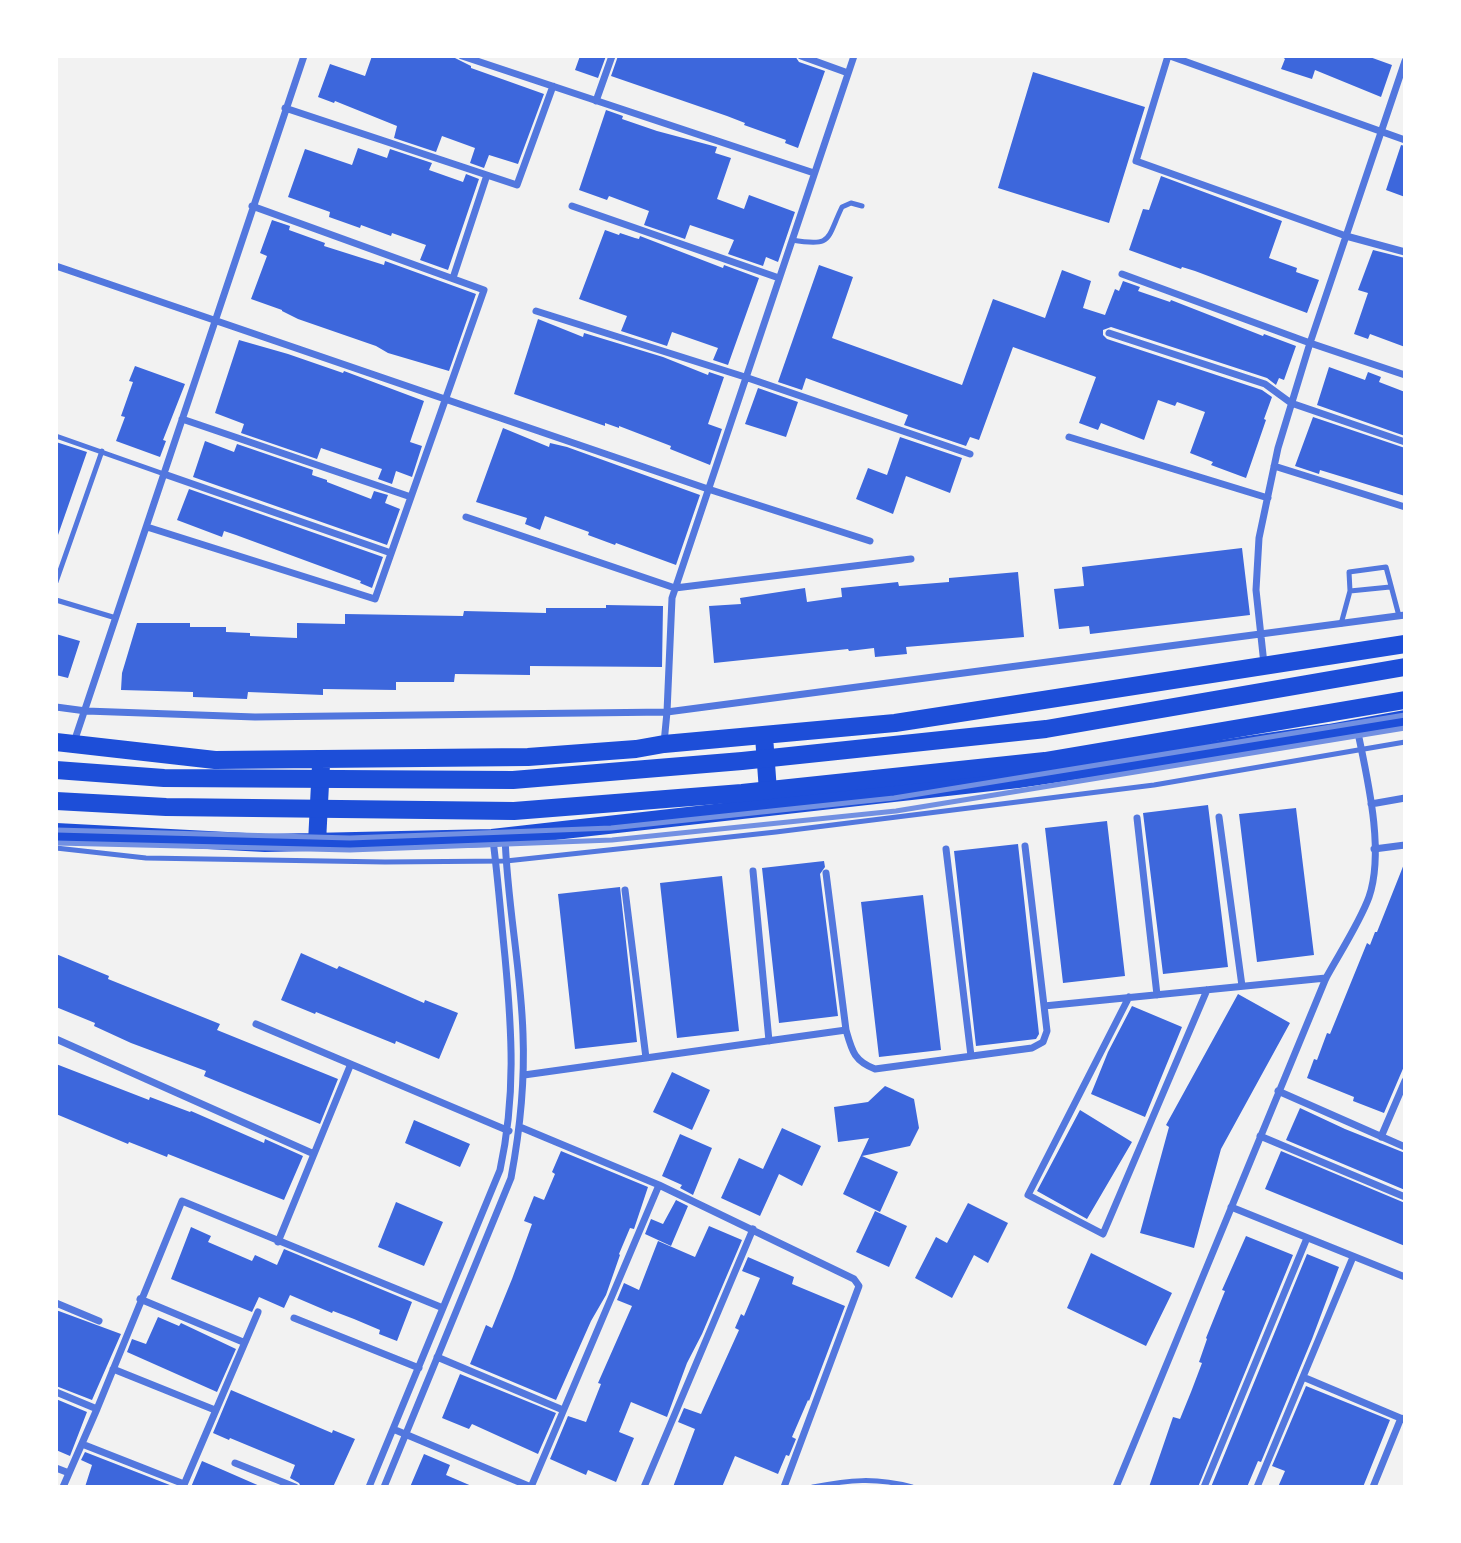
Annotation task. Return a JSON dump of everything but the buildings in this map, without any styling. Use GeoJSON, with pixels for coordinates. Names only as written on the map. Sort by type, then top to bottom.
{"type":"FeatureCollection","features":[{"type":"Feature","properties":{"kind":"main road"},"geometry":{"type":"LineString","coordinates":[[65,743],[215,760],[528,757],[895,723],[1405,644]]}},
{"type":"Feature","properties":{"kind":"main road"},"geometry":{"type":"LineString","coordinates":[[56,770],[164,778],[513,780],[742,761],[1046,729],[1405,667]]}},
{"type":"Feature","properties":{"kind":"main road"},"geometry":{"type":"LineString","coordinates":[[56,801],[166,807],[514,811],[742,793],[1045,761],[1405,700]]}},
{"type":"Feature","properties":{"kind":"main road"},"geometry":{"type":"LineString","coordinates":[[56,832],[265,843],[498,837],[1018,779],[1405,719]]}},
{"type":"Feature","properties":{"kind":"main road"},"geometry":{"type":"LineString","coordinates":[[764,736],[769,807]]}},
{"type":"Feature","properties":{"kind":"main road"},"geometry":{"type":"LineString","coordinates":[[317,842],[321,760]]}},
{"type":"Feature","properties":{"kind":"street"},"geometry":{"type":"LineString","coordinates":[[65,743],[86,711],[304,56]]}},
{"type":"Feature","properties":{"kind":"street"},"geometry":{"type":"LineString","coordinates":[[462,56],[814,173]]}},
{"type":"Feature","properties":{"kind":"street"},"geometry":{"type":"LineString","coordinates":[[596,101],[612,56]]}},
{"type":"Feature","properties":{"kind":"street"},"geometry":{"type":"LineString","coordinates":[[801,56],[848,73]]}},
{"type":"Feature","properties":{"kind":"street"},"geometry":{"type":"LineString","coordinates":[[664,744],[672,598],[854,56]]}},
{"type":"Feature","properties":{"kind":"street"},"geometry":{"type":"LineString","coordinates":[[1405,140],[1169,56],[1136,161],[1346,236],[1405,252]]}},
{"type":"Feature","properties":{"kind":"street"},"geometry":{"type":"LineString","coordinates":[[1264,666],[1256,590],[1259,538],[1274,466],[1310,343],[1405,61]]}},
{"type":"Feature","properties":{"kind":"street"},"geometry":{"type":"LineString","coordinates":[[285,108],[517,185],[552,86]]}},
{"type":"Feature","properties":{"kind":"street"},"geometry":{"type":"LineString","coordinates":[[453,278],[487,175]]}},
{"type":"Feature","properties":{"kind":"street"},"geometry":{"type":"LineString","coordinates":[[147,527],[375,599],[484,290],[252,206]]}},
{"type":"Feature","properties":{"kind":"street"},"geometry":{"type":"LineString","coordinates":[[572,206],[779,278]]}},
{"type":"Feature","properties":{"kind":"street"},"geometry":{"type":"LineString","coordinates":[[56,266],[708,489],[870,541]]}},
{"type":"Feature","properties":{"kind":"street"},"geometry":{"type":"LineString","coordinates":[[1122,274],[1405,375]]}},
{"type":"Feature","properties":{"kind":"street"},"geometry":{"type":"LineString","coordinates":[[536,311],[746,377],[970,454]]}},
{"type":"Feature","properties":{"kind":"street"},"geometry":{"type":"LineString","coordinates":[[1109,333],[1265,384],[1291,403],[1405,442]]}},
{"type":"Feature","properties":{"kind":"street"},"geometry":{"type":"LineString","coordinates":[[182,419],[411,496]]}},
{"type":"Feature","properties":{"kind":"street"},"geometry":{"type":"LineString","coordinates":[[1069,437],[1268,498]]}},
{"type":"Feature","properties":{"kind":"street"},"geometry":{"type":"LineString","coordinates":[[1274,466],[1405,507]]}},
{"type":"Feature","properties":{"kind":"street"},"geometry":{"type":"LineString","coordinates":[[164,474],[391,553]]}},
{"type":"Feature","properties":{"kind":"street"},"geometry":{"type":"LineString","coordinates":[[466,517],[675,588],[911,559]]}},
{"type":"Feature","properties":{"kind":"street"},"geometry":{"type":"LineString","coordinates":[[56,707],[86,711],[254,717],[667,712],[1402,615]]}},
{"type":"Feature","properties":{"kind":"street"},"geometry":{"type":"LineString","coordinates":[[1116,1487],[1326,978],[1368,899],[1375,872],[1374,849],[1371,804],[1357,728]]}},
{"type":"Feature","properties":{"kind":"street"},"geometry":{"type":"LineString","coordinates":[[1371,804],[1405,799]]}},
{"type":"Feature","properties":{"kind":"street"},"geometry":{"type":"LineString","coordinates":[[1219,817],[1242,986]]}},
{"type":"Feature","properties":{"kind":"street"},"geometry":{"type":"LineString","coordinates":[[1137,818],[1157,995]]}},
{"type":"Feature","properties":{"kind":"street"},"geometry":{"type":"LineString","coordinates":[[384,1487],[510,1178],[520,1127],[524,1075],[523,1032],[506,862],[498,837]]}},
{"type":"Feature","properties":{"kind":"street"},"geometry":{"type":"LineString","coordinates":[[369,1487],[500,1170],[509,1131],[513,1072],[512,1029],[495,862],[498,837]]}},
{"type":"Feature","properties":{"kind":"street"},"geometry":{"type":"LineString","coordinates":[[1374,849],[1405,845]]}},
{"type":"Feature","properties":{"kind":"street"},"geometry":{"type":"LineString","coordinates":[[826,873],[846,1030],[852,1050],[861,1063],[875,1069],[1032,1048],[1043,1042],[1047,1031],[1025,846]]}},
{"type":"Feature","properties":{"kind":"street"},"geometry":{"type":"LineString","coordinates":[[946,849],[971,1056]]}},
{"type":"Feature","properties":{"kind":"street"},"geometry":{"type":"LineString","coordinates":[[753,871],[769,1041]]}},
{"type":"Feature","properties":{"kind":"street"},"geometry":{"type":"LineString","coordinates":[[625,890],[646,1058]]}},
{"type":"Feature","properties":{"kind":"street"},"geometry":{"type":"LineString","coordinates":[[1044,1006],[1326,978]]}},
{"type":"Feature","properties":{"kind":"street"},"geometry":{"type":"LineString","coordinates":[[1129,997],[1028,1195],[1103,1234],[1208,990]]}},
{"type":"Feature","properties":{"kind":"street"},"geometry":{"type":"LineString","coordinates":[[256,1024],[509,1131]]}},
{"type":"Feature","properties":{"kind":"street"},"geometry":{"type":"LineString","coordinates":[[524,1075],[846,1030]]}},
{"type":"Feature","properties":{"kind":"street"},"geometry":{"type":"LineString","coordinates":[[56,1039],[314,1154]]}},
{"type":"Feature","properties":{"kind":"street"},"geometry":{"type":"LineString","coordinates":[[278,1242],[350,1066]]}},
{"type":"Feature","properties":{"kind":"street"},"geometry":{"type":"LineString","coordinates":[[1381,1137],[1405,1084]]}},
{"type":"Feature","properties":{"kind":"street"},"geometry":{"type":"LineString","coordinates":[[1278,1091],[1405,1147]]}},
{"type":"Feature","properties":{"kind":"street"},"geometry":{"type":"LineString","coordinates":[[520,1127],[659,1185],[753,1229],[848,1274],[859,1286],[784,1487]]}},
{"type":"Feature","properties":{"kind":"street"},"geometry":{"type":"LineString","coordinates":[[1260,1136],[1405,1197]]}},
{"type":"Feature","properties":{"kind":"street"},"geometry":{"type":"LineString","coordinates":[[393,1429],[531,1487],[659,1185]]}},
{"type":"Feature","properties":{"kind":"street"},"geometry":{"type":"LineString","coordinates":[[63,1487],[182,1201],[443,1308]]}},
{"type":"Feature","properties":{"kind":"street"},"geometry":{"type":"LineString","coordinates":[[1231,1207],[1405,1277]]}},
{"type":"Feature","properties":{"kind":"street"},"geometry":{"type":"LineString","coordinates":[[644,1487],[753,1229]]}},
{"type":"Feature","properties":{"kind":"street"},"geometry":{"type":"LineString","coordinates":[[1204,1487],[1307,1238]]}},
{"type":"Feature","properties":{"kind":"street"},"geometry":{"type":"LineString","coordinates":[[1257,1487],[1353,1256]]}},
{"type":"Feature","properties":{"kind":"street"},"geometry":{"type":"LineString","coordinates":[[141,1299],[243,1342]]}},
{"type":"Feature","properties":{"kind":"street"},"geometry":{"type":"LineString","coordinates":[[56,1303],[99,1321]]}},
{"type":"Feature","properties":{"kind":"street"},"geometry":{"type":"LineString","coordinates":[[82,1444],[184,1485],[258,1311]]}},
{"type":"Feature","properties":{"kind":"street"},"geometry":{"type":"LineString","coordinates":[[294,1318],[419,1368]]}},
{"type":"Feature","properties":{"kind":"street"},"geometry":{"type":"LineString","coordinates":[[437,1357],[563,1410]]}},
{"type":"Feature","properties":{"kind":"street"},"geometry":{"type":"LineString","coordinates":[[113,1369],[215,1410]]}},
{"type":"Feature","properties":{"kind":"street"},"geometry":{"type":"LineString","coordinates":[[1303,1377],[1403,1419],[1373,1487]]}},
{"type":"Feature","properties":{"kind":"street"},"geometry":{"type":"LineString","coordinates":[[56,1392],[97,1409]]}},
{"type":"Feature","properties":{"kind":"street"},"geometry":{"type":"LineString","coordinates":[[235,1463],[295,1487]]}},
{"type":"Feature","properties":{"kind":"street"},"geometry":{"type":"LineString","coordinates":[[56,1468],[69,1473]]}},
{"type":"Feature","properties":{"kind":"lane"},"geometry":{"type":"LineString","coordinates":[[792,240],[817,244],[827,239],[833,230],[842,206],[851,203],[862,206]]}},
{"type":"Feature","properties":{"kind":"lane"},"geometry":{"type":"LineString","coordinates":[[56,436],[164,474]]}},
{"type":"Feature","properties":{"kind":"lane"},"geometry":{"type":"LineString","coordinates":[[56,582],[102,451]]}},
{"type":"Feature","properties":{"kind":"lane"},"geometry":{"type":"LineString","coordinates":[[1341,624],[1350,591],[1349,572],[1386,567],[1390,587],[1402,615]]}},
{"type":"Feature","properties":{"kind":"lane"},"geometry":{"type":"LineString","coordinates":[[1350,591],[1390,587]]}},
{"type":"Feature","properties":{"kind":"lane"},"geometry":{"type":"LineString","coordinates":[[56,600],[116,618]]}},
{"type":"Feature","properties":{"kind":"lane"},"geometry":{"type":"LineString","coordinates":[[56,848],[146,858],[506,862],[1154,785],[1405,742]]}},
{"type":"Feature","properties":{"kind":"lane"},"geometry":{"type":"LineString","coordinates":[[813,1487],[847,1480],[872,1479],[912,1487]]}},
{"type":"Feature","properties":{"kind":"railway"},"geometry":{"type":"LineString","coordinates":[[56,830],[350,838],[611,828],[894,798],[1405,715]]}},
{"type":"Feature","properties":{"kind":"railway"},"geometry":{"type":"LineString","coordinates":[[56,843],[350,850],[612,840],[896,811],[1405,728]]}}]}
